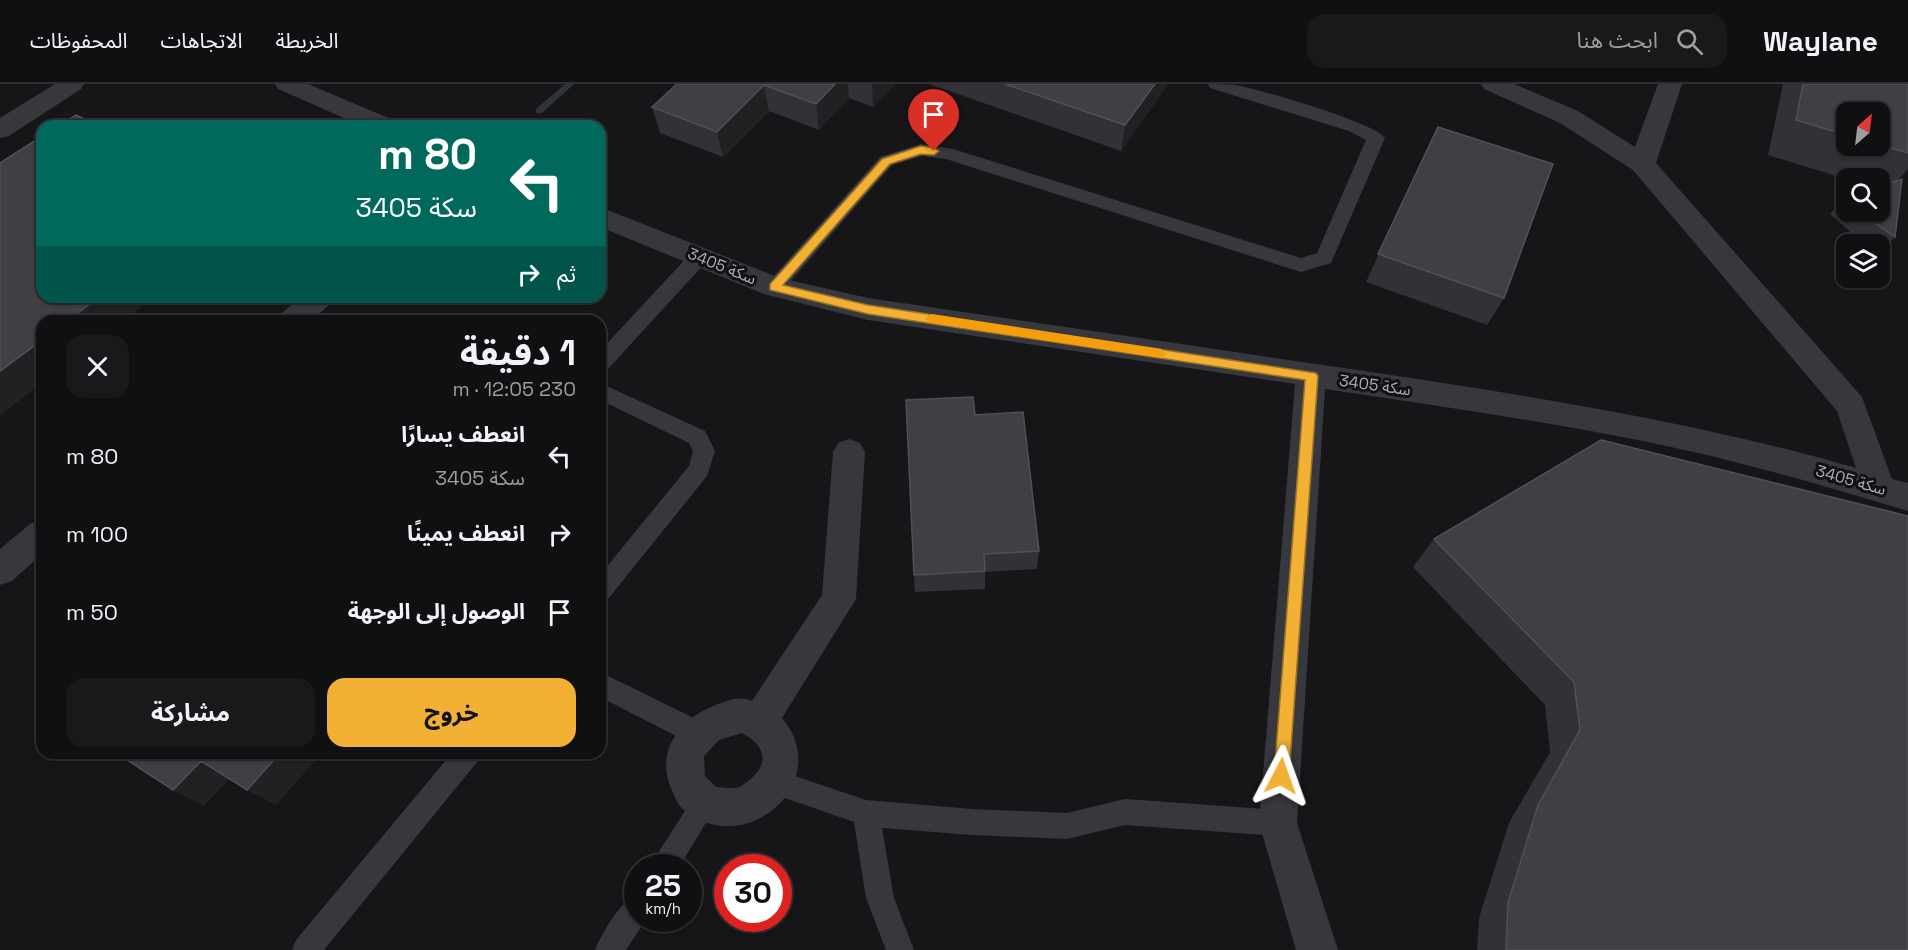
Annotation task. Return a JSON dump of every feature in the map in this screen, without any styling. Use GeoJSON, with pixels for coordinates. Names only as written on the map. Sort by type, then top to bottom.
{"type":"FeatureCollection","features":[{"type":"Feature","properties":{"kind":"street"},"geometry":{"type":"LineString","coordinates":[[0,130],[72,84]]}},
{"type":"Feature","properties":{"kind":"street"},"geometry":{"type":"LineString","coordinates":[[286,84],[370,120]]}},
{"type":"Feature","properties":{"kind":"street"},"geometry":{"type":"LineString","coordinates":[[1493,84],[1569,117],[1642,164],[1851,406],[1879,488]]}},
{"type":"Feature","properties":{"kind":"street"},"geometry":{"type":"LineString","coordinates":[[1642,164],[1670,84]]}},
{"type":"Feature","properties":{"kind":"street","name":"سكة 3405"},"geometry":{"type":"LineString","coordinates":[[606,218],[774,287],[868,309],[1485,401],[1649,430],[1803,466],[1908,497]]}},
{"type":"Feature","properties":{"kind":"street"},"geometry":{"type":"LineString","coordinates":[[299,315],[313,303]]}},
{"type":"Feature","properties":{"kind":"street"},"geometry":{"type":"LineString","coordinates":[[1311,376],[1278,823],[1317,950]]}},
{"type":"Feature","properties":{"kind":"street"},"geometry":{"type":"LineString","coordinates":[[760,720],[839,599],[849,452]]}},
{"type":"Feature","properties":{"kind":"street"},"geometry":{"type":"LineString","coordinates":[[0,570],[36,539]]}},
{"type":"Feature","properties":{"kind":"street"},"geometry":{"type":"LineString","coordinates":[[744,715],[760,720],[774,733],[780,744],[781,763],[774,782],[761,797],[741,807],[724,809],[705,803],[691,790],[684,775],[686,756],[697,733],[710,723],[726,716],[744,715]]}},
{"type":"Feature","properties":{"kind":"lane"},"geometry":{"type":"LineString","coordinates":[[774,287],[886,161],[921,150],[947,153],[1301,265],[1324,258],[1376,138],[1355,128],[1216,84]]}},
{"type":"Feature","properties":{"kind":"lane"},"geometry":{"type":"LineString","coordinates":[[606,358],[699,257]]}},
{"type":"Feature","properties":{"kind":"lane"},"geometry":{"type":"LineString","coordinates":[[606,394],[698,437],[704,451],[699,470],[606,585]]}},
{"type":"Feature","properties":{"kind":"lane"},"geometry":{"type":"LineString","coordinates":[[606,687],[697,733]]}},
{"type":"Feature","properties":{"kind":"lane"},"geometry":{"type":"LineString","coordinates":[[306,950],[463,759]]}},
{"type":"Feature","properties":{"kind":"lane"},"geometry":{"type":"LineString","coordinates":[[774,782],[866,813],[972,822],[1067,826],[1125,812],[1278,823]]}},
{"type":"Feature","properties":{"kind":"lane"},"geometry":{"type":"LineString","coordinates":[[672,854],[705,803]]}},
{"type":"Feature","properties":{"kind":"lane"},"geometry":{"type":"LineString","coordinates":[[866,813],[880,898],[900,950]]}},
{"type":"Feature","properties":{"kind":"lane"},"geometry":{"type":"LineString","coordinates":[[609,950],[624,928]]}},
{"type":"Feature","properties":{"kind":"building"},"geometry":{"type":"Polygon","coordinates":[[[677,84],[835,84],[816,104],[764,85],[717,132],[652,107],[677,84]]]}},
{"type":"Feature","properties":{"kind":"building"},"geometry":{"type":"Polygon","coordinates":[[[1005,84],[1155,84],[1125,125],[1005,84]]]}},
{"type":"Feature","properties":{"kind":"building"},"geometry":{"type":"Polygon","coordinates":[[[1803,84],[1908,84],[1908,153],[1890,148],[1890,102],[1836,102],[1836,132],[1796,120],[1803,84]]]}},
{"type":"Feature","properties":{"kind":"building"},"geometry":{"type":"Polygon","coordinates":[[[76,115],[86,120],[68,120],[76,115]]]}},
{"type":"Feature","properties":{"kind":"building"},"geometry":{"type":"Polygon","coordinates":[[[1438,127],[1553,164],[1504,298],[1378,254],[1438,127]]]}},
{"type":"Feature","properties":{"kind":"building"},"geometry":{"type":"Polygon","coordinates":[[[36,140],[36,303],[91,303],[75,315],[36,315],[36,344],[0,371],[0,163],[36,140]]]}},
{"type":"Feature","properties":{"kind":"building"},"geometry":{"type":"Polygon","coordinates":[[[1902,179],[1895,237],[1873,222],[1890,222],[1890,183],[1902,179]]]}},
{"type":"Feature","properties":{"kind":"building"},"geometry":{"type":"Polygon","coordinates":[[[973,397],[975,415],[1023,412],[1039,551],[984,554],[985,571],[914,575],[906,400],[973,397]]]}},
{"type":"Feature","properties":{"kind":"building"},"geometry":{"type":"Polygon","coordinates":[[[1601,440],[1908,516],[1908,950],[1506,950],[1508,903],[1538,805],[1580,730],[1574,682],[1434,539],[1601,440]]]}},
{"type":"Feature","properties":{"kind":"building"},"geometry":{"type":"Polygon","coordinates":[[[126,759],[275,759],[247,790],[201,761],[173,790],[126,759]]]}},
{"type":"Feature","properties":{"kind":"waterway"},"geometry":{"type":"LineString","coordinates":[[539,111],[570,84]]}},
{"type":"Feature","properties":{"kind":"slow traffic"},"geometry":{"type":"LineString","coordinates":[[931,319],[1161,354]]}},
{"type":"Feature","properties":{"kind":"route"},"geometry":{"type":"LineString","coordinates":[[934,151],[921,150],[886,161],[774,287],[868,309],[1311,376],[1281,776]]}}]}
